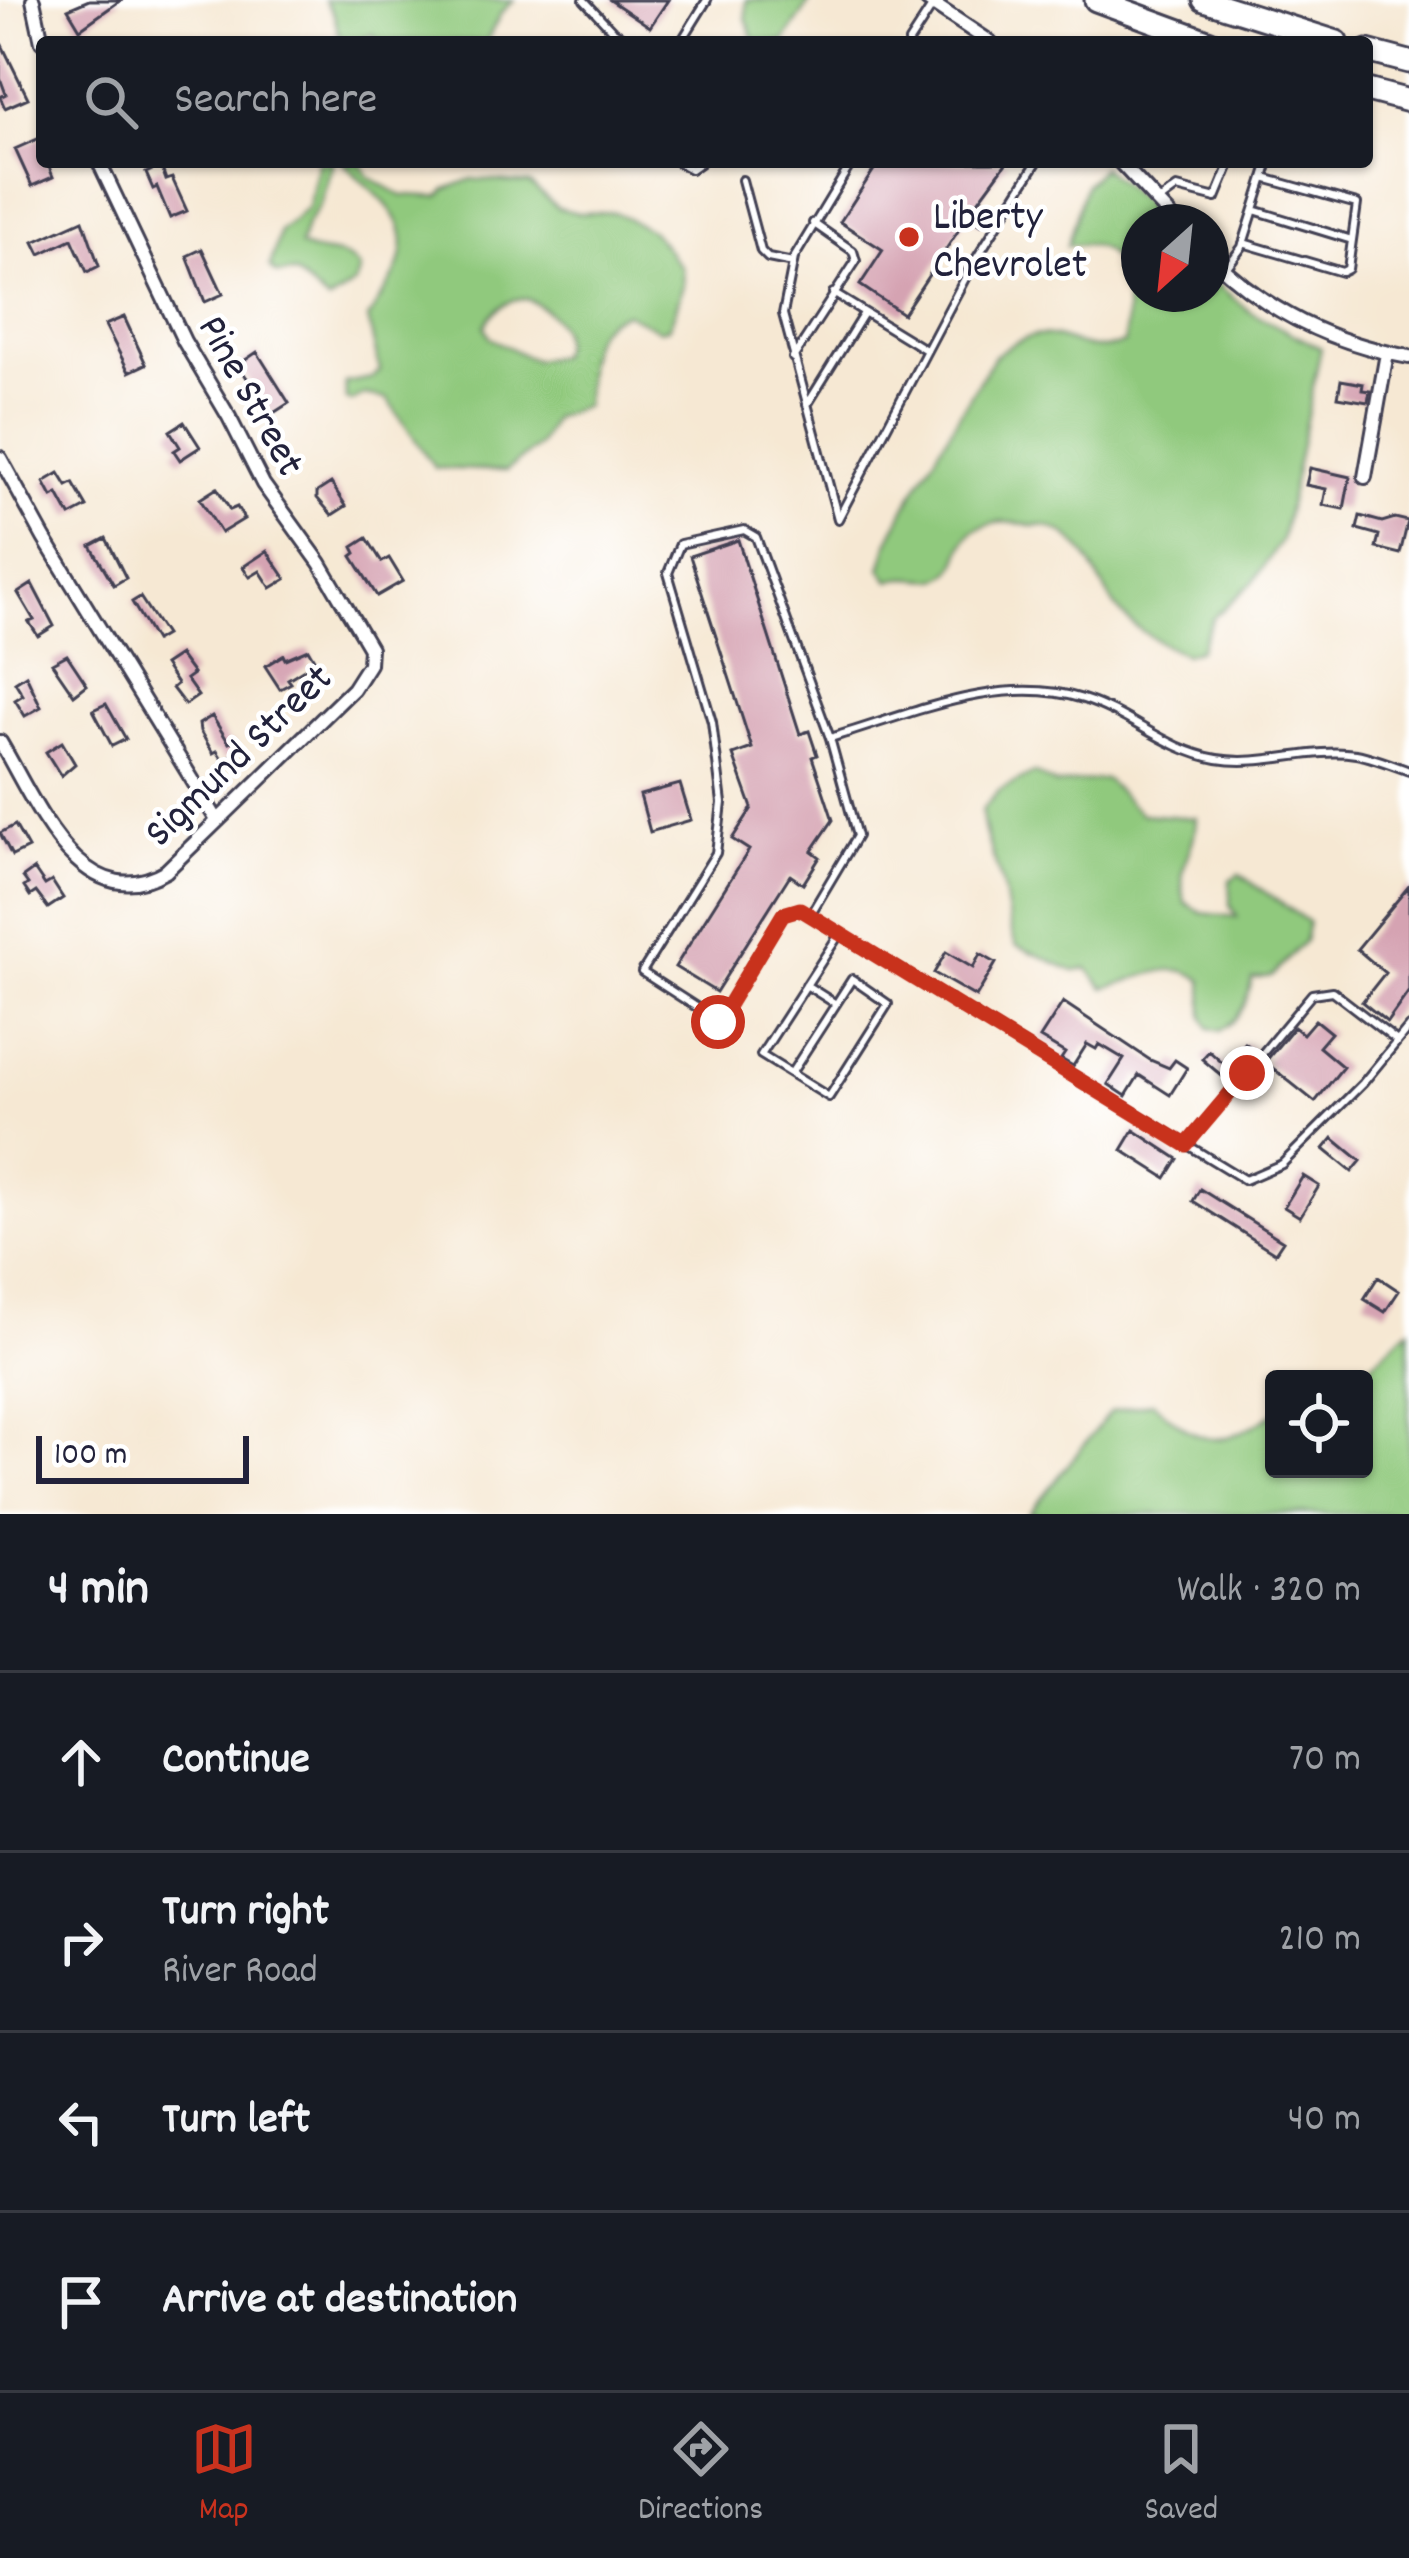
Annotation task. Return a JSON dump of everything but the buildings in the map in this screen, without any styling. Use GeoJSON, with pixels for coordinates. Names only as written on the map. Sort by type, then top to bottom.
{"type":"FeatureCollection","features":[{"type":"Feature","properties":{"kind":"highway"},"geometry":{"type":"LineString","coordinates":[[1096,0],[1194,36]]}},
{"type":"Feature","properties":{"kind":"highway"},"geometry":{"type":"LineString","coordinates":[[1204,0],[1317,36]]}},
{"type":"Feature","properties":{"kind":"highway"},"geometry":{"type":"LineString","coordinates":[[1373,53],[1409,62]]}},
{"type":"Feature","properties":{"kind":"highway"},"geometry":{"type":"LineString","coordinates":[[1373,92],[1409,101]]}},
{"type":"Feature","properties":{"kind":"street"},"geometry":{"type":"LineString","coordinates":[[33,0],[41,36]]}},
{"type":"Feature","properties":{"kind":"street"},"geometry":{"type":"LineString","coordinates":[[930,2],[981,36]]}},
{"type":"Feature","properties":{"kind":"street","name":"Pine Street"},"geometry":{"type":"LineString","coordinates":[[102,168],[184,341],[263,484],[320,563],[370,648]]}},
{"type":"Feature","properties":{"kind":"street"},"geometry":{"type":"LineString","coordinates":[[1126,168],[1157,202]]}},
{"type":"Feature","properties":{"kind":"street"},"geometry":{"type":"LineString","coordinates":[[1229,273],[1297,322],[1409,357]]}},
{"type":"Feature","properties":{"kind":"street"},"geometry":{"type":"LineString","coordinates":[[1365,477],[1387,353]]}},
{"type":"Feature","properties":{"kind":"street"},"geometry":{"type":"LineString","coordinates":[[0,458],[217,820]]}},
{"type":"Feature","properties":{"kind":"street","name":"Sigmund Street"},"geometry":{"type":"LineString","coordinates":[[0,742],[67,850],[106,882],[132,884],[166,871],[353,689],[369,664],[370,648]]}},
{"type":"Feature","properties":{"kind":"lane"},"geometry":{"type":"LineString","coordinates":[[584,0],[622,36]]}},
{"type":"Feature","properties":{"kind":"lane"},"geometry":{"type":"LineString","coordinates":[[685,36],[707,0]]}},
{"type":"Feature","properties":{"kind":"lane"},"geometry":{"type":"LineString","coordinates":[[912,36],[930,2]]}},
{"type":"Feature","properties":{"kind":"lane"},"geometry":{"type":"LineString","coordinates":[[608,36],[612,30]]}},
{"type":"Feature","properties":{"kind":"lane"},"geometry":{"type":"LineString","coordinates":[[848,168],[793,263],[783,314],[838,519],[971,266],[1033,168]]}},
{"type":"Feature","properties":{"kind":"lane"},"geometry":{"type":"LineString","coordinates":[[1157,202],[1176,188],[1216,198],[1228,168]]}},
{"type":"Feature","properties":{"kind":"lane"},"geometry":{"type":"LineString","coordinates":[[1229,264],[1243,243],[1267,168]]}},
{"type":"Feature","properties":{"kind":"lane"},"geometry":{"type":"LineString","coordinates":[[1243,243],[1345,272],[1357,207],[1354,202],[1264,178]]}},
{"type":"Feature","properties":{"kind":"lane"},"geometry":{"type":"LineString","coordinates":[[742,180],[763,254],[793,263]]}},
{"type":"Feature","properties":{"kind":"lane"},"geometry":{"type":"LineString","coordinates":[[1254,210],[1352,240]]}},
{"type":"Feature","properties":{"kind":"lane"},"geometry":{"type":"LineString","coordinates":[[794,358],[855,263],[855,255],[813,223]]}},
{"type":"Feature","properties":{"kind":"lane"},"geometry":{"type":"LineString","coordinates":[[833,293],[926,350]]}},
{"type":"Feature","properties":{"kind":"lane"},"geometry":{"type":"LineString","coordinates":[[807,405],[864,313]]}},
{"type":"Feature","properties":{"kind":"lane"},"geometry":{"type":"LineString","coordinates":[[810,915],[857,836],[830,738],[756,537],[744,530],[680,544],[668,573],[712,722],[722,803],[720,833],[716,853],[642,972],[718,1022],[783,914],[800,909],[1245,1180],[1282,1164],[1363,1083],[1409,1027]]}},
{"type":"Feature","properties":{"kind":"lane"},"geometry":{"type":"LineString","coordinates":[[830,738],[944,705],[1019,690],[1082,699],[1166,743],[1222,760],[1354,754],[1409,771]]}},
{"type":"Feature","properties":{"kind":"lane"},"geometry":{"type":"LineString","coordinates":[[791,1073],[852,979],[888,1004],[829,1096],[761,1055],[840,933]]}},
{"type":"Feature","properties":{"kind":"lane"},"geometry":{"type":"LineString","coordinates":[[806,985],[836,1004]]}},
{"type":"Feature","properties":{"kind":"lane"},"geometry":{"type":"LineString","coordinates":[[1186,1145],[1312,994],[1332,992],[1397,1041]]}},
{"type":"Feature","properties":{"kind":"green space"},"geometry":{"type":"Polygon","coordinates":[[[324,0],[514,0],[489,36],[339,36],[324,0]]]}},
{"type":"Feature","properties":{"kind":"green space"},"geometry":{"type":"Polygon","coordinates":[[[746,0],[811,0],[788,36],[753,36],[746,0]]]}},
{"type":"Feature","properties":{"kind":"green space"},"geometry":{"type":"Polygon","coordinates":[[[317,168],[331,168],[300,246],[340,255],[360,270],[355,284],[328,302],[295,273],[277,274],[270,267],[280,232],[308,207],[317,168]]]}},
{"type":"Feature","properties":{"kind":"green space"},"geometry":{"type":"Polygon","coordinates":[[[349,168],[364,168],[369,177],[402,196],[440,196],[472,179],[530,184],[558,208],[578,213],[614,212],[652,231],[682,268],[683,285],[669,327],[660,330],[626,313],[600,327],[589,350],[585,406],[553,418],[540,444],[506,471],[435,468],[387,399],[364,395],[350,402],[346,399],[345,383],[372,378],[380,371],[368,319],[394,277],[402,251],[398,221],[349,168]],[[520,299],[497,310],[485,326],[490,338],[534,360],[558,356],[562,338],[550,315],[520,299]]]}},
{"type":"Feature","properties":{"kind":"green space"},"geometry":{"type":"Polygon","coordinates":[[[1101,168],[1145,204],[1121,204],[1121,273],[1103,250],[1067,246],[1085,185],[1101,168]]]}},
{"type":"Feature","properties":{"kind":"green space"},"geometry":{"type":"Polygon","coordinates":[[[1229,294],[1250,312],[1321,348],[1281,541],[1253,582],[1213,618],[1199,649],[1185,654],[1134,625],[1111,600],[1078,546],[1045,526],[1004,522],[981,527],[968,536],[956,565],[944,577],[890,581],[881,569],[889,541],[994,356],[1034,336],[1089,347],[1124,343],[1126,312],[1229,312],[1229,294]]]}},
{"type":"Feature","properties":{"kind":"green space"},"geometry":{"type":"Polygon","coordinates":[[[1034,773],[1056,785],[1105,779],[1141,814],[1196,818],[1183,888],[1185,902],[1202,913],[1237,917],[1230,905],[1230,880],[1239,874],[1308,922],[1304,941],[1272,976],[1252,979],[1242,1009],[1227,1026],[1220,1031],[1209,1028],[1203,981],[1192,974],[1155,972],[1104,988],[1087,968],[1074,971],[1016,945],[982,810],[999,791],[1034,773]]]}},
{"type":"Feature","properties":{"kind":"green space"},"geometry":{"type":"Polygon","coordinates":[[[1409,1328],[1409,1514],[1029,1514],[1110,1412],[1153,1402],[1185,1428],[1211,1439],[1238,1433],[1265,1418],[1265,1478],[1373,1478],[1373,1370],[1365,1370],[1409,1328]]]}},
{"type":"Feature","properties":{"kind":"place","name":"Liberty Chevrolet"},"geometry":{"type":"Point","coordinates":[909,237]}},
{"type":"Feature","properties":{"kind":"route"},"geometry":{"type":"LineString","coordinates":[[718,1022],[783,914],[800,909],[1186,1145],[1247,1073]]}}]}
